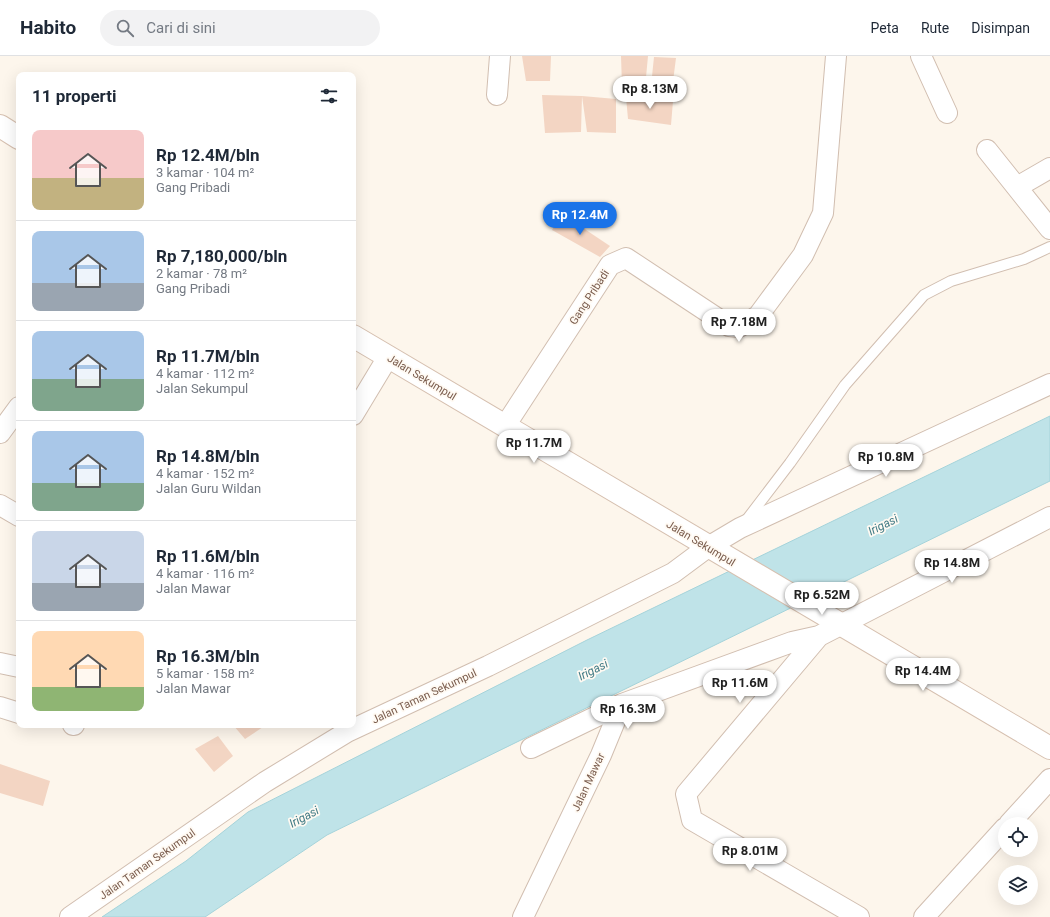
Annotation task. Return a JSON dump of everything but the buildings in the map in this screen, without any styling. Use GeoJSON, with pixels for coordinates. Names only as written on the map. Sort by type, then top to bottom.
{"type":"FeatureCollection","features":[{"type":"Feature","properties":{"kind":"main road"},"geometry":{"type":"LineString","coordinates":[[0,126],[16,136]]}},
{"type":"Feature","properties":{"kind":"main road","name":"Jalan Sekumpul"},"geometry":{"type":"LineString","coordinates":[[356,338],[812,609],[841,624],[1050,748]]}},
{"type":"Feature","properties":{"kind":"street"},"geometry":{"type":"LineString","coordinates":[[497,95],[500,56]]}},
{"type":"Feature","properties":{"kind":"street","name":"Gang Pribadi"},"geometry":{"type":"LineString","coordinates":[[505,426],[610,265],[619,260],[626,258],[729,326],[739,327],[758,316],[803,255],[823,213],[836,56]]}},
{"type":"Feature","properties":{"kind":"street"},"geometry":{"type":"LineString","coordinates":[[921,56],[947,113]]}},
{"type":"Feature","properties":{"kind":"street"},"geometry":{"type":"LineString","coordinates":[[987,150],[1050,229]]}},
{"type":"Feature","properties":{"kind":"street"},"geometry":{"type":"LineString","coordinates":[[1017,187],[1050,168]]}},
{"type":"Feature","properties":{"kind":"street"},"geometry":{"type":"LineString","coordinates":[[356,410],[388,357]]}},
{"type":"Feature","properties":{"kind":"street","name":"Jalan Taman Sekumpul"},"geometry":{"type":"LineString","coordinates":[[356,728],[488,666],[673,573],[708,547],[740,528],[1050,384]]}},
{"type":"Feature","properties":{"kind":"street"},"geometry":{"type":"LineString","coordinates":[[0,433],[16,411]]}},
{"type":"Feature","properties":{"kind":"street"},"geometry":{"type":"LineString","coordinates":[[0,505],[16,514]]}},
{"type":"Feature","properties":{"kind":"street"},"geometry":{"type":"LineString","coordinates":[[531,748],[622,704],[792,642],[819,636],[1050,517]]}},
{"type":"Feature","properties":{"kind":"street"},"geometry":{"type":"LineString","coordinates":[[819,636],[686,794],[692,820],[859,917]]}},
{"type":"Feature","properties":{"kind":"street"},"geometry":{"type":"LineString","coordinates":[[0,663],[16,666]]}},
{"type":"Feature","properties":{"kind":"street","name":"Jalan Mawar"},"geometry":{"type":"LineString","coordinates":[[523,917],[600,756],[622,704]]}},
{"type":"Feature","properties":{"kind":"street"},"geometry":{"type":"LineString","coordinates":[[0,707],[16,712]]}},
{"type":"Feature","properties":{"kind":"street","name":"Jalan Taman Sekumpul"},"geometry":{"type":"LineString","coordinates":[[70,917],[265,782],[356,728]]}},
{"type":"Feature","properties":{"kind":"street"},"geometry":{"type":"LineString","coordinates":[[1015,817],[1050,779]]}},
{"type":"Feature","properties":{"kind":"street"},"geometry":{"type":"LineString","coordinates":[[924,917],[998,836]]}},
{"type":"Feature","properties":{"kind":"lane"},"geometry":{"type":"LineString","coordinates":[[740,528],[790,463],[845,385],[924,295],[951,281],[1024,259],[1050,247]]}},
{"type":"Feature","properties":{"kind":"water","name":"Irigasi"},"geometry":{"type":"Polygon","coordinates":[[[1050,416],[1050,481],[327,835],[205,917],[102,917],[186,861],[248,812],[587,640],[1050,416]]]}}]}
